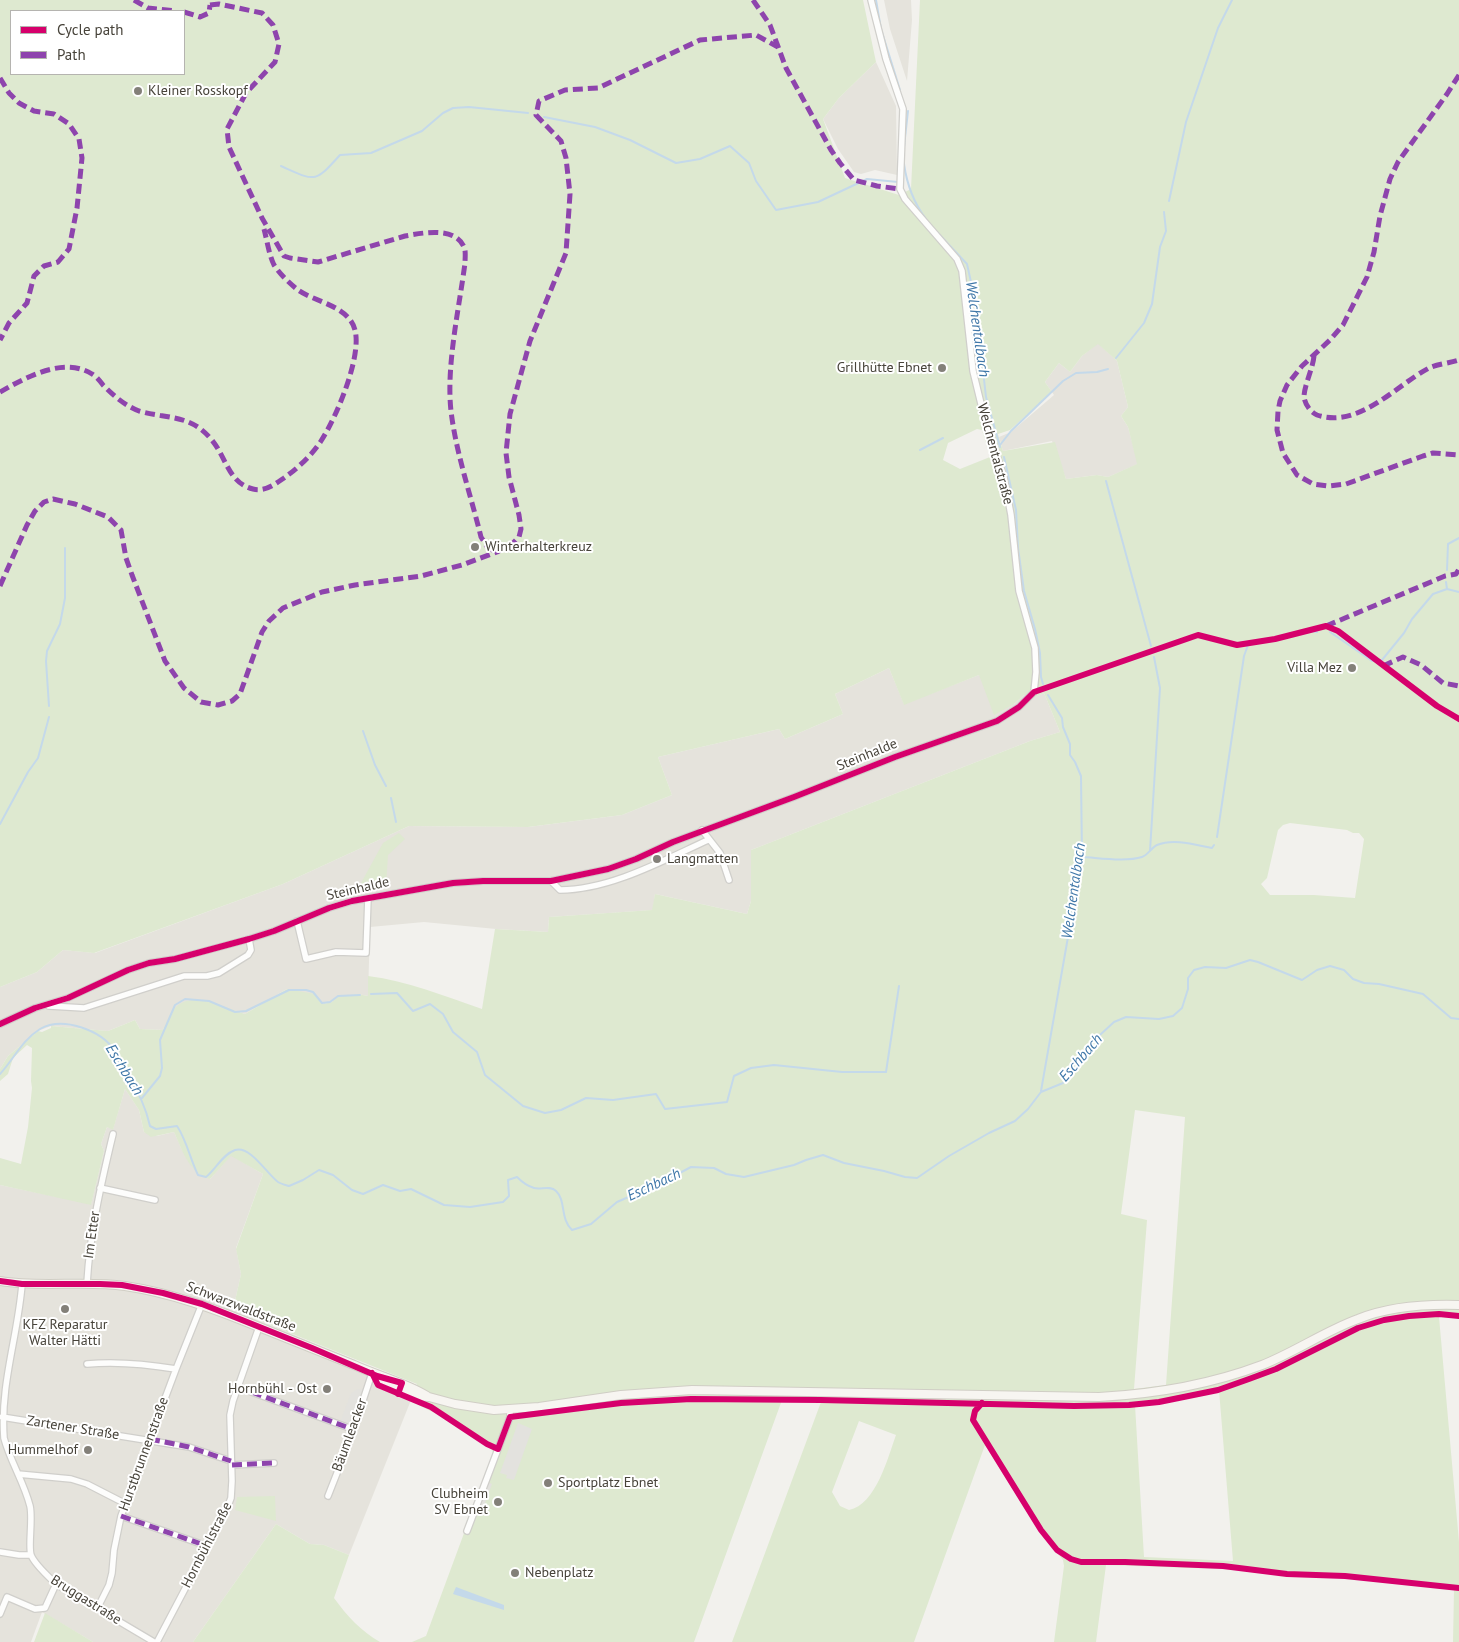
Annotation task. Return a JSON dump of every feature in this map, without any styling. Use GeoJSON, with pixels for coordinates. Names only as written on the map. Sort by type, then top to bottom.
{"type":"FeatureCollection","features":[{"type":"Feature","properties":{"kind":"main road","name":"Schwarzwaldstraße"},"geometry":{"type":"LineString","coordinates":[[0,1281],[22,1284],[87,1283],[143,1289],[202,1304],[375,1375],[387,1384],[415,1396],[429,1397],[482,1409],[510,1410],[610,1396],[692,1390],[1099,1397],[1148,1394],[1204,1384],[1233,1375],[1289,1353],[1359,1318],[1388,1310],[1413,1306],[1459,1306]]}},
{"type":"Feature","properties":{"kind":"street","name":"Welchentalstraße"},"geometry":{"type":"LineString","coordinates":[[871,0],[886,59],[903,109],[900,186],[905,199],[957,259],[962,271],[973,371],[983,412],[1004,478],[1011,515],[1019,591],[1034,648],[1036,672],[1034,692]]}},
{"type":"Feature","properties":{"kind":"street","name":"Steinhalde"},"geometry":{"type":"LineString","coordinates":[[0,1024],[16,1016],[68,998],[128,970],[274,932],[329,908],[368,898],[453,883],[551,881],[582,876],[636,860],[702,830],[794,797],[895,757],[997,721],[1019,707],[1034,692]]}},
{"type":"Feature","properties":{"kind":"street"},"geometry":{"type":"LineString","coordinates":[[702,830],[720,853],[729,880]]}},
{"type":"Feature","properties":{"kind":"street","name":"Steinhalde"},"geometry":{"type":"LineString","coordinates":[[551,881],[560,890],[577,890],[623,877],[708,840]]}},
{"type":"Feature","properties":{"kind":"street"},"geometry":{"type":"LineString","coordinates":[[297,921],[306,959],[336,952],[366,953],[368,898]]}},
{"type":"Feature","properties":{"kind":"street","name":"Steinhalde"},"geometry":{"type":"LineString","coordinates":[[45,1006],[84,1008],[184,976],[207,976],[219,973],[248,955],[251,950],[249,939]]}},
{"type":"Feature","properties":{"kind":"street","name":"Im Etter"},"geometry":{"type":"LineString","coordinates":[[87,1283],[89,1246],[113,1134]]}},
{"type":"Feature","properties":{"kind":"street"},"geometry":{"type":"LineString","coordinates":[[100,1188],[155,1200]]}},
{"type":"Feature","properties":{"kind":"street"},"geometry":{"type":"LineString","coordinates":[[0,1552],[31,1555],[30,1508],[2,1438],[3,1375],[16,1326],[22,1284]]}},
{"type":"Feature","properties":{"kind":"street","name":"Hurstbrunnenstraße"},"geometry":{"type":"LineString","coordinates":[[98,1607],[109,1585],[121,1516],[202,1304]]}},
{"type":"Feature","properties":{"kind":"street","name":"Hornbühlstraße"},"geometry":{"type":"LineString","coordinates":[[156,1642],[226,1511],[231,1498],[230,1414],[259,1327]]}},
{"type":"Feature","properties":{"kind":"street"},"geometry":{"type":"LineString","coordinates":[[87,1364],[103,1362],[146,1364],[176,1369]]}},
{"type":"Feature","properties":{"kind":"street","name":"Bäumleacker"},"geometry":{"type":"LineString","coordinates":[[328,1496],[350,1440],[352,1429],[375,1375]]}},
{"type":"Feature","properties":{"kind":"street"},"geometry":{"type":"LineString","coordinates":[[238,1387],[352,1429]]}},
{"type":"Feature","properties":{"kind":"street"},"geometry":{"type":"LineString","coordinates":[[467,1531],[510,1417],[510,1410]]}},
{"type":"Feature","properties":{"kind":"street","name":"Zartener Straße"},"geometry":{"type":"LineString","coordinates":[[2,1417],[150,1439],[189,1447],[232,1463],[274,1463]]}},
{"type":"Feature","properties":{"kind":"street"},"geometry":{"type":"LineString","coordinates":[[18,1474],[71,1479],[87,1484],[126,1504]]}},
{"type":"Feature","properties":{"kind":"street"},"geometry":{"type":"LineString","coordinates":[[121,1516],[207,1546]]}},
{"type":"Feature","properties":{"kind":"street","name":"Bruggastraße"},"geometry":{"type":"LineString","coordinates":[[31,1555],[56,1584],[156,1642]]}},
{"type":"Feature","properties":{"kind":"street"},"geometry":{"type":"LineString","coordinates":[[0,1614],[7,1597],[35,1609],[45,1608],[56,1584]]}},
{"type":"Feature","properties":{"kind":"shaded area"},"geometry":{"type":"Polygon","coordinates":[[[884,0],[911,0],[912,20],[907,81],[890,29],[884,0]]]}},
{"type":"Feature","properties":{"kind":"shaded area"},"geometry":{"type":"Polygon","coordinates":[[[876,62],[896,106],[897,175],[875,170],[861,174],[854,172],[838,149],[823,119],[839,98],[876,62]]]}},
{"type":"Feature","properties":{"kind":"shaded area"},"geometry":{"type":"Polygon","coordinates":[[[1098,343],[1117,361],[1128,407],[1121,416],[1128,427],[1138,464],[1108,477],[1097,475],[1066,479],[1052,441],[1003,451],[999,437],[1011,432],[1054,395],[1045,382],[1059,363],[1070,372],[1082,356],[1098,343]]]}},
{"type":"Feature","properties":{"kind":"shaded area"},"geometry":{"type":"Polygon","coordinates":[[[889,668],[904,704],[979,675],[1014,704],[1025,694],[1035,697],[1044,693],[1060,732],[1030,741],[751,850],[751,901],[747,914],[655,894],[653,910],[549,917],[548,932],[424,922],[370,927],[368,996],[358,994],[322,1004],[287,989],[245,1014],[199,1000],[173,1010],[163,1030],[140,1029],[135,1020],[108,1031],[51,1026],[38,1031],[8,1056],[0,1069],[0,987],[37,972],[63,950],[95,953],[283,884],[409,826],[528,827],[622,815],[672,795],[658,757],[779,729],[785,739],[843,714],[835,694],[889,668]]]}},
{"type":"Feature","properties":{"kind":"shaded area"},"geometry":{"type":"Polygon","coordinates":[[[125,1089],[139,1110],[144,1132],[157,1136],[174,1132],[182,1150],[210,1179],[231,1155],[263,1174],[236,1248],[241,1274],[233,1310],[417,1385],[349,1555],[324,1545],[310,1544],[276,1524],[193,1642],[93,1642],[42,1612],[31,1642],[0,1642],[0,1185],[91,1204],[104,1151],[101,1144],[107,1127],[113,1129],[125,1089]]]}},
{"type":"Feature","properties":{"kind":"shaded area"},"geometry":{"type":"Polygon","coordinates":[[[358,1389],[367,1390],[352,1429],[339,1425],[351,1393],[358,1389]]]}},
{"type":"Feature","properties":{"kind":"shaded area"},"geometry":{"type":"Polygon","coordinates":[[[518,1423],[532,1429],[514,1480],[506,1478],[507,1475],[500,1473],[518,1423]]]}},
{"type":"Feature","properties":{"kind":"shaded area"},"geometry":{"type":"Polygon","coordinates":[[[488,1482],[492,1484],[481,1514],[476,1512],[488,1482]]]}},
{"type":"Feature","properties":{"kind":"green space"},"geometry":{"type":"Polygon","coordinates":[[[0,0],[863,0],[876,62],[839,98],[823,119],[845,178],[899,195],[911,189],[920,0],[1459,0],[1459,1318],[1439,1317],[1459,1542],[1459,1642],[1453,1642],[1454,1589],[1345,1578],[1222,1569],[1106,1565],[1096,1642],[1054,1642],[1064,1566],[1063,1560],[1039,1531],[985,1445],[914,1642],[732,1642],[821,1402],[782,1400],[694,1642],[412,1642],[426,1636],[490,1463],[493,1453],[492,1449],[439,1415],[410,1401],[417,1384],[233,1310],[241,1274],[236,1249],[263,1174],[231,1156],[210,1179],[203,1176],[187,1160],[174,1132],[151,1137],[144,1132],[139,1110],[125,1089],[113,1130],[107,1127],[101,1144],[104,1151],[91,1205],[0,1185],[0,1158],[21,1164],[28,1127],[32,1088],[32,1048],[27,1045],[13,1058],[8,1074],[0,1081],[0,1069],[8,1056],[38,1031],[42,1032],[51,1028],[51,1026],[108,1031],[135,1020],[140,1029],[163,1030],[172,1011],[181,1003],[190,1000],[208,1002],[245,1014],[287,989],[315,994],[322,1004],[332,1002],[338,997],[358,994],[368,996],[368,976],[412,985],[482,1009],[495,929],[548,932],[549,917],[652,910],[655,894],[747,914],[751,901],[751,850],[1030,741],[1060,732],[1044,693],[1035,697],[1024,695],[1014,704],[994,715],[979,675],[904,705],[889,668],[835,694],[843,714],[785,739],[779,729],[658,757],[672,795],[622,815],[528,827],[409,826],[283,884],[94,953],[63,950],[37,972],[0,987],[0,0]],[[1098,344],[1082,356],[1070,372],[1059,363],[1045,382],[1052,392],[1010,430],[998,434],[1003,451],[1055,442],[1066,479],[1097,475],[1108,477],[1137,464],[1128,427],[1121,416],[1128,407],[1117,361],[1098,344]],[[977,429],[948,443],[943,460],[960,469],[990,457],[982,430],[977,429]],[[1290,823],[1283,825],[1278,830],[1267,878],[1261,884],[1270,895],[1314,895],[1355,898],[1364,839],[1359,833],[1290,823]],[[1135,1110],[1121,1214],[1147,1220],[1134,1389],[1166,1385],[1185,1117],[1135,1110]],[[1219,1390],[1135,1405],[1144,1557],[1233,1561],[1219,1390]],[[859,1421],[832,1492],[840,1506],[849,1510],[867,1499],[880,1479],[896,1435],[859,1421]]]}},
{"type":"Feature","properties":{"kind":"green space"},"geometry":{"type":"Polygon","coordinates":[[[399,833],[405,839],[388,855],[386,887],[355,894],[383,843],[399,833]]]}},
{"type":"Feature","properties":{"kind":"green space"},"geometry":{"type":"Polygon","coordinates":[[[275,1496],[276,1521],[235,1510],[237,1497],[275,1496]]]}},
{"type":"Feature","properties":{"kind":"green space"},"geometry":{"type":"Polygon","coordinates":[[[276,1524],[310,1544],[324,1545],[349,1555],[334,1598],[355,1623],[380,1642],[193,1642],[276,1524]]]}},
{"type":"Feature","properties":{"kind":"green space"},"geometry":{"type":"Polygon","coordinates":[[[45,1613],[93,1642],[34,1642],[45,1613]]]}},
{"type":"Feature","properties":{"kind":"water"},"geometry":{"type":"Polygon","coordinates":[[[456,1587],[504,1605],[504,1610],[453,1594],[456,1587]]]}},
{"type":"Feature","properties":{"kind":"waterway","name":"Welchentalbach"},"geometry":{"type":"LineString","coordinates":[[876,0],[881,29],[900,90]]}},
{"type":"Feature","properties":{"kind":"waterway"},"geometry":{"type":"LineString","coordinates":[[1169,201],[1186,122],[1218,28],[1232,0]]}},
{"type":"Feature","properties":{"kind":"waterway"},"geometry":{"type":"LineString","coordinates":[[281,166],[301,175],[314,177],[325,171],[340,155],[371,153],[422,131],[443,113],[453,108],[469,107],[528,113]]}},
{"type":"Feature","properties":{"kind":"waterway","name":"Welchentalbach"},"geometry":{"type":"LineString","coordinates":[[904,147],[908,111]]}},
{"type":"Feature","properties":{"kind":"waterway"},"geometry":{"type":"LineString","coordinates":[[544,117],[595,127],[630,140],[676,163],[700,159],[730,146],[749,163],[756,181],[776,210],[818,202],[867,179],[898,182]]}},
{"type":"Feature","properties":{"kind":"waterway","name":"Welchentalbach"},"geometry":{"type":"LineString","coordinates":[[904,164],[911,193],[926,219]]}},
{"type":"Feature","properties":{"kind":"waterway"},"geometry":{"type":"LineString","coordinates":[[1116,358],[1144,323],[1152,304],[1160,247],[1166,231],[1164,212]]}},
{"type":"Feature","properties":{"kind":"waterway","name":"Welchentalbach"},"geometry":{"type":"LineString","coordinates":[[937,232],[967,264],[975,300],[986,397],[1000,447]]}},
{"type":"Feature","properties":{"kind":"waterway"},"geometry":{"type":"LineString","coordinates":[[1000,445],[1011,431],[1063,381],[1076,373],[1097,372],[1108,369]]}},
{"type":"Feature","properties":{"kind":"waterway"},"geometry":{"type":"LineString","coordinates":[[920,450],[943,438]]}},
{"type":"Feature","properties":{"kind":"waterway","name":"Welchentalbach"},"geometry":{"type":"LineString","coordinates":[[1004,457],[1016,510],[1018,548],[1024,591],[1040,653],[1043,684]]}},
{"type":"Feature","properties":{"kind":"waterway"},"geometry":{"type":"LineString","coordinates":[[1106,481],[1151,646]]}},
{"type":"Feature","properties":{"kind":"waterway"},"geometry":{"type":"LineString","coordinates":[[1447,570],[1448,544],[1459,538]]}},
{"type":"Feature","properties":{"kind":"waterway"},"geometry":{"type":"LineString","coordinates":[[49,706],[47,651],[60,624],[65,598],[65,548]]}},
{"type":"Feature","properties":{"kind":"waterway"},"geometry":{"type":"LineString","coordinates":[[1330,632],[1372,661],[1382,660],[1433,594],[1447,589],[1446,582]]}},
{"type":"Feature","properties":{"kind":"waterway"},"geometry":{"type":"LineString","coordinates":[[1447,589],[1459,592]]}},
{"type":"Feature","properties":{"kind":"waterway"},"geometry":{"type":"LineString","coordinates":[[1217,837],[1244,656],[1248,645],[1311,631],[1317,632]]}},
{"type":"Feature","properties":{"kind":"waterway"},"geometry":{"type":"LineString","coordinates":[[1150,851],[1160,688],[1154,657]]}},
{"type":"Feature","properties":{"kind":"waterway","name":"Welchentalbach"},"geometry":{"type":"LineString","coordinates":[[1041,1091],[1082,857],[1081,776],[1070,755],[1070,744],[1063,727],[1062,718],[1048,695]]}},
{"type":"Feature","properties":{"kind":"waterway"},"geometry":{"type":"LineString","coordinates":[[0,824],[28,772],[38,758],[49,717]]}},
{"type":"Feature","properties":{"kind":"waterway"},"geometry":{"type":"LineString","coordinates":[[363,731],[375,765],[386,786]]}},
{"type":"Feature","properties":{"kind":"waterway"},"geometry":{"type":"LineString","coordinates":[[391,798],[396,822]]}},
{"type":"Feature","properties":{"kind":"waterway"},"geometry":{"type":"LineString","coordinates":[[1083,857],[1136,858],[1144,856],[1157,845],[1171,842],[1212,848],[1214,845]]}},
{"type":"Feature","properties":{"kind":"waterway","name":"Eschbach"},"geometry":{"type":"LineString","coordinates":[[0,1074],[23,1044],[40,1029],[49,1025],[59,1024],[81,1027],[101,1037],[115,1051],[122,1073],[134,1086],[140,1097],[150,1126],[156,1129],[177,1126],[198,1175],[206,1177],[223,1158],[235,1150],[241,1150],[258,1161],[278,1182],[289,1186],[319,1170],[333,1175],[352,1190],[363,1194],[383,1185],[400,1191],[411,1189],[444,1205],[470,1207],[503,1202],[509,1196],[508,1180],[517,1177],[531,1187],[554,1189],[561,1199],[566,1221],[572,1230],[591,1224],[617,1202],[661,1183],[691,1167],[714,1168],[726,1174],[744,1177],[794,1165],[823,1155],[844,1163],[917,1178],[949,1156],[989,1133],[1015,1121],[1028,1109],[1041,1092],[1063,1083],[1079,1063],[1081,1056],[1088,1046],[1114,1022],[1126,1017],[1159,1019],[1173,1016],[1182,1008],[1188,989],[1188,978],[1194,970],[1205,967],[1226,968],[1250,960],[1302,980],[1317,970],[1330,966],[1344,970],[1353,979],[1364,983],[1379,984],[1423,994],[1451,1018],[1459,1019]]}},
{"type":"Feature","properties":{"kind":"waterway"},"geometry":{"type":"LineString","coordinates":[[371,994],[397,993],[413,1011],[430,1004],[443,1014],[453,1032],[477,1052],[485,1075],[523,1106],[545,1113],[561,1110],[586,1098],[613,1100],[656,1094],[665,1109],[727,1102],[734,1076],[751,1068],[774,1065],[842,1072],[886,1072],[899,986]]}},
{"type":"Feature","properties":{"kind":"waterway"},"geometry":{"type":"LineString","coordinates":[[142,1098],[160,1076],[162,1068],[160,1040],[175,1005],[185,999],[209,1001],[235,1012],[246,1011],[289,990],[313,992],[322,1003],[330,1002],[338,996],[360,995]]}},
{"type":"Feature","properties":{"kind":"marked path"},"geometry":{"type":"LineString","coordinates":[[134,0],[148,8],[167,10]]}},
{"type":"Feature","properties":{"kind":"marked path"},"geometry":{"type":"LineString","coordinates":[[753,0],[770,25],[786,68],[840,163],[854,180],[900,189]]}},
{"type":"Feature","properties":{"kind":"marked path"},"geometry":{"type":"LineString","coordinates":[[210,5],[219,4],[262,13],[273,25],[279,44],[275,62],[246,93],[227,129],[229,147],[262,218],[284,256],[318,262],[405,236],[438,232],[460,240],[464,247],[465,263],[450,375],[451,411],[460,459],[481,537],[488,548],[497,552]]}},
{"type":"Feature","properties":{"kind":"marked path"},"geometry":{"type":"LineString","coordinates":[[185,12],[200,17],[209,13],[210,5]]}},
{"type":"Feature","properties":{"kind":"marked path"},"geometry":{"type":"LineString","coordinates":[[0,586],[27,525],[35,511],[44,502],[53,499],[75,504],[108,517],[121,530],[126,558],[165,661],[184,688],[201,702],[218,705],[232,701],[240,694],[262,632],[269,621],[283,608],[322,592],[355,585],[421,576],[462,565],[497,552],[513,543],[519,537],[521,529],[509,477],[506,453],[510,414],[530,341],[566,253],[570,194],[566,158],[561,141],[536,115],[539,101],[565,90],[598,88],[700,40],[756,35],[778,47]]}},
{"type":"Feature","properties":{"kind":"marked path"},"geometry":{"type":"LineString","coordinates":[[1459,75],[1398,162],[1390,179],[1380,216],[1374,252],[1367,277],[1343,325],[1302,366],[1287,385],[1280,401],[1277,430],[1283,453],[1297,475],[1313,484],[1328,486],[1346,484],[1433,453],[1459,455]]}},
{"type":"Feature","properties":{"kind":"marked path"},"geometry":{"type":"LineString","coordinates":[[0,78],[9,93],[19,103],[34,111],[54,114],[69,124],[79,139],[82,158],[77,208],[69,249],[58,262],[44,266],[34,276],[27,303],[9,323],[0,340]]}},
{"type":"Feature","properties":{"kind":"marked path"},"geometry":{"type":"LineString","coordinates":[[0,392],[32,375],[44,371],[69,367],[81,369],[93,375],[115,396],[134,409],[186,421],[195,425],[211,439],[233,475],[245,486],[257,490],[277,483],[309,456],[327,431],[346,387],[355,356],[356,342],[355,330],[352,322],[346,315],[298,290],[279,272],[272,261],[264,229]]}},
{"type":"Feature","properties":{"kind":"marked path"},"geometry":{"type":"LineString","coordinates":[[1314,356],[1304,397],[1308,408],[1314,414],[1332,418],[1362,411],[1376,404],[1429,368],[1459,360]]}},
{"type":"Feature","properties":{"kind":"marked path"},"geometry":{"type":"LineString","coordinates":[[1326,626],[1445,576],[1456,574],[1459,569]]}},
{"type":"Feature","properties":{"kind":"marked path"},"geometry":{"type":"LineString","coordinates":[[1383,666],[1403,657],[1421,665],[1443,683],[1459,686]]}},
{"type":"Feature","properties":{"kind":"marked path"},"geometry":{"type":"LineString","coordinates":[[238,1387],[352,1429]]}},
{"type":"Feature","properties":{"kind":"marked path"},"geometry":{"type":"LineString","coordinates":[[150,1439],[189,1447],[231,1461]]}},
{"type":"Feature","properties":{"kind":"marked path"},"geometry":{"type":"LineString","coordinates":[[232,1465],[274,1463]]}},
{"type":"Feature","properties":{"kind":"marked path"},"geometry":{"type":"LineString","coordinates":[[121,1516],[207,1546]]}},
{"type":"Feature","properties":{"kind":"cycle path"},"geometry":{"type":"LineString","coordinates":[[0,1024],[35,1008],[68,998],[128,970],[149,963],[175,959],[249,939],[352,901],[453,883],[551,881],[608,869],[636,859],[673,842],[895,757],[997,721],[1019,707],[1034,692],[1198,635],[1237,645],[1275,639],[1326,626],[1338,631],[1437,706],[1459,719]]}},
{"type":"Feature","properties":{"kind":"cycle path"},"geometry":{"type":"LineString","coordinates":[[0,1281],[22,1284],[122,1285],[163,1293],[202,1304],[377,1376],[402,1383],[398,1394]]}},
{"type":"Feature","properties":{"kind":"cycle path"},"geometry":{"type":"LineString","coordinates":[[372,1373],[378,1385],[431,1407],[487,1444],[498,1449],[510,1417],[621,1403],[691,1399],[1074,1406],[1129,1405],[1159,1402],[1218,1390],[1249,1379],[1276,1369],[1358,1328],[1384,1320],[1439,1314],[1459,1316]]}},
{"type":"Feature","properties":{"kind":"cycle path"},"geometry":{"type":"LineString","coordinates":[[982,1403],[975,1411],[973,1420],[1041,1530],[1057,1550],[1071,1559],[1081,1562],[1223,1566],[1287,1574],[1345,1576],[1459,1588]]}},
{"type":"Feature","properties":{"kind":"place","name":"Kleiner Rosskopf"},"geometry":{"type":"Point","coordinates":[138,91]}},
{"type":"Feature","properties":{"kind":"place","name":"Grillhütte Ebnet"},"geometry":{"type":"Point","coordinates":[942,368]}},
{"type":"Feature","properties":{"kind":"place","name":"Winterhalterkreuz"},"geometry":{"type":"Point","coordinates":[475,547]}},
{"type":"Feature","properties":{"kind":"place","name":"Villa Mez"},"geometry":{"type":"Point","coordinates":[1352,668]}},
{"type":"Feature","properties":{"kind":"place","name":"Langmatten"},"geometry":{"type":"Point","coordinates":[657,859]}},
{"type":"Feature","properties":{"kind":"place","name":"KFZ Reparatur Walter Hätti"},"geometry":{"type":"Point","coordinates":[65,1309]}},
{"type":"Feature","properties":{"kind":"place","name":"Hornbühl - Ost"},"geometry":{"type":"Point","coordinates":[327,1389]}},
{"type":"Feature","properties":{"kind":"place","name":"Hummelhof"},"geometry":{"type":"Point","coordinates":[88,1450]}},
{"type":"Feature","properties":{"kind":"place","name":"Sportplatz Ebnet"},"geometry":{"type":"Point","coordinates":[548,1483]}},
{"type":"Feature","properties":{"kind":"place","name":"Clubheim SV Ebnet"},"geometry":{"type":"Point","coordinates":[498,1502]}},
{"type":"Feature","properties":{"kind":"place","name":"Nebenplatz"},"geometry":{"type":"Point","coordinates":[515,1573]}}]}
